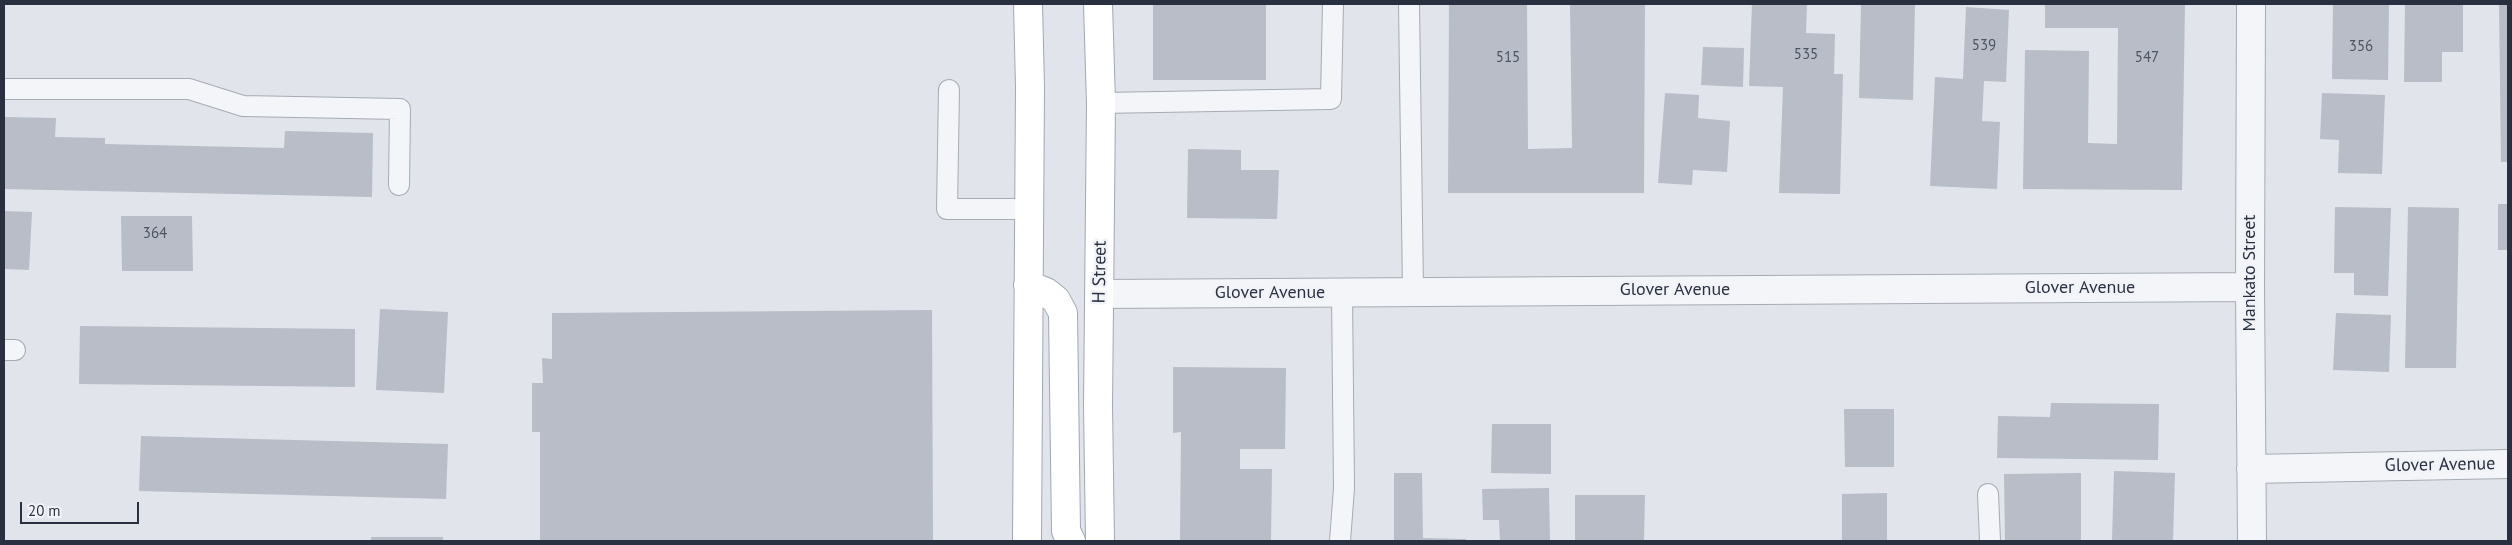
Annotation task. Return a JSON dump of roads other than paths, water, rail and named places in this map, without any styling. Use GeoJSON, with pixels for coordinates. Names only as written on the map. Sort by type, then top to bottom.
{"type":"FeatureCollection","features":[{"type":"Feature","properties":{"kind":"main road"},"geometry":{"type":"LineString","coordinates":[[1027,541],[1028,4]]}},
{"type":"Feature","properties":{"kind":"main road","name":"H Street"},"geometry":{"type":"LineString","coordinates":[[1098,4],[1102,104],[1098,406],[1100,541]]}},
{"type":"Feature","properties":{"kind":"main road"},"geometry":{"type":"LineString","coordinates":[[1028,285],[1046,292],[1056,300],[1063,313],[1066,531],[1071,541]]}},
{"type":"Feature","properties":{"kind":"street","name":"Mankato Street"},"geometry":{"type":"LineString","coordinates":[[2251,4],[2250,287],[2252,541]]}},
{"type":"Feature","properties":{"kind":"street","name":"Glover Avenue"},"geometry":{"type":"LineString","coordinates":[[1100,294],[2250,287]]}},
{"type":"Feature","properties":{"kind":"street","name":"Glover Avenue"},"geometry":{"type":"LineString","coordinates":[[2251,469],[2508,464]]}},
{"type":"Feature","properties":{"kind":"lane"},"geometry":{"type":"LineString","coordinates":[[1102,104],[1331,99],[1333,4]]}},
{"type":"Feature","properties":{"kind":"lane"},"geometry":{"type":"LineString","coordinates":[[1409,4],[1413,291]]}},
{"type":"Feature","properties":{"kind":"lane"},"geometry":{"type":"LineString","coordinates":[[4,89],[188,89],[243,106],[400,109],[399,185]]}},
{"type":"Feature","properties":{"kind":"lane"},"geometry":{"type":"LineString","coordinates":[[950,90],[947,209],[1028,209]]}},
{"type":"Feature","properties":{"kind":"lane"},"geometry":{"type":"LineString","coordinates":[[1340,541],[1344,488],[1342,293]]}},
{"type":"Feature","properties":{"kind":"lane"},"geometry":{"type":"LineString","coordinates":[[1988,494],[1990,541]]}}]}
